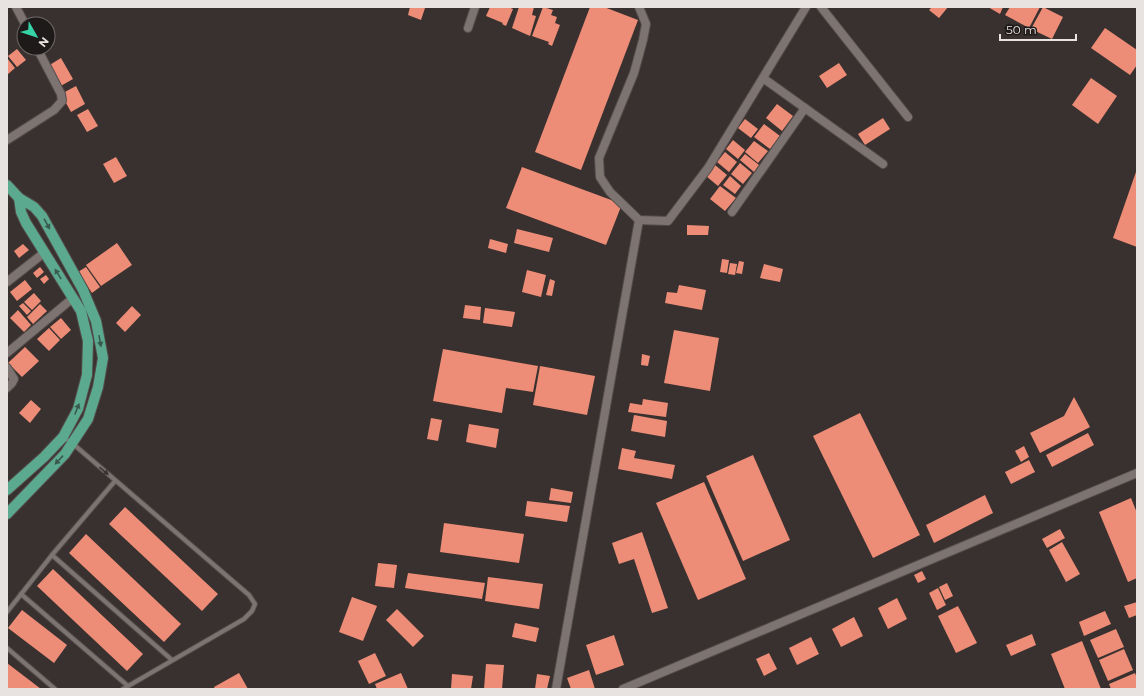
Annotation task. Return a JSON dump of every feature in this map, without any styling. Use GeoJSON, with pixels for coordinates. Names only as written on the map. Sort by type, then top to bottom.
{"type":"FeatureCollection","features":[{"type":"Feature","properties":{"kind":"main road"},"geometry":{"type":"LineString","coordinates":[[7,185],[19,198],[34,207],[42,216],[84,290],[96,321],[103,358],[98,387],[88,419],[65,454],[7,514]]}},
{"type":"Feature","properties":{"kind":"main road"},"geometry":{"type":"LineString","coordinates":[[7,490],[44,457],[63,437],[78,409],[87,375],[88,341],[81,311],[26,223],[21,212],[19,198]]}},
{"type":"Feature","properties":{"kind":"street"},"geometry":{"type":"LineString","coordinates":[[468,28],[476,7]]}},
{"type":"Feature","properties":{"kind":"street"},"geometry":{"type":"LineString","coordinates":[[639,7],[646,24],[643,40],[634,72],[600,158],[600,177],[610,192],[639,220],[668,221],[708,168],[806,7]]}},
{"type":"Feature","properties":{"kind":"street"},"geometry":{"type":"LineString","coordinates":[[821,7],[908,117]]}},
{"type":"Feature","properties":{"kind":"street"},"geometry":{"type":"LineString","coordinates":[[7,140],[54,110],[62,101],[61,94],[41,56]]}},
{"type":"Feature","properties":{"kind":"street"},"geometry":{"type":"LineString","coordinates":[[763,78],[883,164]]}},
{"type":"Feature","properties":{"kind":"street"},"geometry":{"type":"LineString","coordinates":[[732,212],[805,108]]}},
{"type":"Feature","properties":{"kind":"street"},"geometry":{"type":"LineString","coordinates":[[556,689],[639,220]]}},
{"type":"Feature","properties":{"kind":"street"},"geometry":{"type":"LineString","coordinates":[[7,282],[45,252]]}},
{"type":"Feature","properties":{"kind":"street"},"geometry":{"type":"LineString","coordinates":[[7,353],[73,298]]}},
{"type":"Feature","properties":{"kind":"street"},"geometry":{"type":"LineString","coordinates":[[7,368],[14,379],[7,388]]}},
{"type":"Feature","properties":{"kind":"street"},"geometry":{"type":"LineString","coordinates":[[623,689],[1137,473]]}},
{"type":"Feature","properties":{"kind":"lane"},"geometry":{"type":"LineString","coordinates":[[63,437],[72,443],[249,596],[255,604],[252,611],[244,619],[123,689]]}},
{"type":"Feature","properties":{"kind":"lane"},"geometry":{"type":"LineString","coordinates":[[7,612],[52,555],[115,481]]}},
{"type":"Feature","properties":{"kind":"lane"},"geometry":{"type":"LineString","coordinates":[[52,555],[172,660]]}},
{"type":"Feature","properties":{"kind":"lane"},"geometry":{"type":"LineString","coordinates":[[22,594],[128,686]]}},
{"type":"Feature","properties":{"kind":"lane"},"geometry":{"type":"LineString","coordinates":[[7,648],[55,689]]}},
{"type":"Feature","properties":{"kind":"building"},"geometry":{"type":"Polygon","coordinates":[[[410,7],[425,8],[421,20],[408,15],[410,7]]]}},
{"type":"Feature","properties":{"kind":"building"},"geometry":{"type":"Polygon","coordinates":[[[490,7],[508,7],[513,9],[506,26],[502,24],[503,23],[486,16],[490,7]]]}},
{"type":"Feature","properties":{"kind":"building"},"geometry":{"type":"Polygon","coordinates":[[[519,7],[534,7],[532,15],[536,16],[530,36],[512,28],[519,7]]]}},
{"type":"Feature","properties":{"kind":"building"},"geometry":{"type":"Polygon","coordinates":[[[543,7],[553,10],[551,15],[557,17],[555,23],[560,25],[552,46],[548,44],[549,42],[532,36],[543,7]]]}},
{"type":"Feature","properties":{"kind":"building"},"geometry":{"type":"Polygon","coordinates":[[[590,7],[604,7],[638,20],[581,170],[535,152],[590,7]]]}},
{"type":"Feature","properties":{"kind":"building"},"geometry":{"type":"Polygon","coordinates":[[[932,7],[948,7],[939,18],[929,10],[932,7]]]}},
{"type":"Feature","properties":{"kind":"building"},"geometry":{"type":"Polygon","coordinates":[[[988,7],[1003,7],[1000,14],[988,7]]]}},
{"type":"Feature","properties":{"kind":"building"},"geometry":{"type":"Polygon","coordinates":[[[1010,7],[1040,7],[1029,28],[1005,15],[1010,7]]]}},
{"type":"Feature","properties":{"kind":"building"},"geometry":{"type":"Polygon","coordinates":[[[1043,7],[1063,17],[1052,39],[1031,29],[1043,7]]]}},
{"type":"Feature","properties":{"kind":"building"},"geometry":{"type":"Polygon","coordinates":[[[1105,28],[1137,50],[1137,65],[1130,75],[1091,48],[1105,28]]]}},
{"type":"Feature","properties":{"kind":"building"},"geometry":{"type":"Polygon","coordinates":[[[16,50],[16,56],[23,56],[26,60],[17,67],[8,56],[16,50]]]}},
{"type":"Feature","properties":{"kind":"building"},"geometry":{"type":"Polygon","coordinates":[[[7,58],[15,68],[7,75],[7,58]]]}},
{"type":"Feature","properties":{"kind":"building"},"geometry":{"type":"Polygon","coordinates":[[[61,58],[73,79],[59,87],[48,66],[61,58]]]}},
{"type":"Feature","properties":{"kind":"building"},"geometry":{"type":"Polygon","coordinates":[[[839,63],[847,75],[827,88],[819,76],[839,63]]]}},
{"type":"Feature","properties":{"kind":"building"},"geometry":{"type":"Polygon","coordinates":[[[1091,78],[1117,96],[1098,124],[1072,105],[1091,78]]]}},
{"type":"Feature","properties":{"kind":"building"},"geometry":{"type":"Polygon","coordinates":[[[76,86],[85,104],[71,112],[61,94],[76,86]]]}},
{"type":"Feature","properties":{"kind":"building"},"geometry":{"type":"Polygon","coordinates":[[[777,104],[793,116],[782,131],[766,118],[777,104]]]}},
{"type":"Feature","properties":{"kind":"building"},"geometry":{"type":"Polygon","coordinates":[[[88,109],[98,126],[87,132],[77,115],[88,109]]]}},
{"type":"Feature","properties":{"kind":"building"},"geometry":{"type":"Polygon","coordinates":[[[883,118],[890,129],[865,145],[858,134],[883,118]]]}},
{"type":"Feature","properties":{"kind":"building"},"geometry":{"type":"Polygon","coordinates":[[[745,119],[758,129],[751,138],[738,128],[745,119]]]}},
{"type":"Feature","properties":{"kind":"building"},"geometry":{"type":"Polygon","coordinates":[[[764,124],[780,136],[770,149],[754,137],[764,124]]]}},
{"type":"Feature","properties":{"kind":"building"},"geometry":{"type":"Polygon","coordinates":[[[733,140],[745,150],[738,159],[726,149],[733,140]]]}},
{"type":"Feature","properties":{"kind":"building"},"geometry":{"type":"Polygon","coordinates":[[[754,141],[768,151],[758,163],[745,152],[754,141]]]}},
{"type":"Feature","properties":{"kind":"building"},"geometry":{"type":"Polygon","coordinates":[[[725,152],[737,162],[729,172],[717,162],[725,152]]]}},
{"type":"Feature","properties":{"kind":"building"},"geometry":{"type":"Polygon","coordinates":[[[745,154],[759,165],[754,172],[740,160],[745,154]]]}},
{"type":"Feature","properties":{"kind":"building"},"geometry":{"type":"Polygon","coordinates":[[[116,157],[127,176],[114,183],[103,164],[116,157]]]}},
{"type":"Feature","properties":{"kind":"building"},"geometry":{"type":"Polygon","coordinates":[[[740,163],[752,173],[743,184],[731,174],[740,163]]]}},
{"type":"Feature","properties":{"kind":"building"},"geometry":{"type":"Polygon","coordinates":[[[715,165],[727,175],[718,186],[706,176],[715,165]]]}},
{"type":"Feature","properties":{"kind":"building"},"geometry":{"type":"Polygon","coordinates":[[[522,167],[622,204],[606,245],[506,208],[522,167]]]}},
{"type":"Feature","properties":{"kind":"building"},"geometry":{"type":"Polygon","coordinates":[[[1137,169],[1137,247],[1113,238],[1137,169]]]}},
{"type":"Feature","properties":{"kind":"building"},"geometry":{"type":"Polygon","coordinates":[[[730,176],[741,186],[735,194],[723,185],[730,176]]]}},
{"type":"Feature","properties":{"kind":"building"},"geometry":{"type":"Polygon","coordinates":[[[720,186],[736,198],[725,211],[710,199],[720,186]]]}},
{"type":"Feature","properties":{"kind":"building"},"geometry":{"type":"Polygon","coordinates":[[[687,225],[709,226],[708,235],[687,235],[687,225]]]}},
{"type":"Feature","properties":{"kind":"building"},"geometry":{"type":"Polygon","coordinates":[[[517,229],[553,238],[549,252],[514,243],[517,229]]]}},
{"type":"Feature","properties":{"kind":"building"},"geometry":{"type":"Polygon","coordinates":[[[490,239],[508,244],[506,253],[488,248],[490,239]]]}},
{"type":"Feature","properties":{"kind":"building"},"geometry":{"type":"Polygon","coordinates":[[[117,243],[132,265],[101,286],[86,265],[117,243]]]}},
{"type":"Feature","properties":{"kind":"building"},"geometry":{"type":"Polygon","coordinates":[[[23,244],[29,250],[19,258],[14,251],[23,244]]]}},
{"type":"Feature","properties":{"kind":"building"},"geometry":{"type":"Polygon","coordinates":[[[722,259],[729,260],[727,273],[720,272],[722,259]]]}},
{"type":"Feature","properties":{"kind":"building"},"geometry":{"type":"Polygon","coordinates":[[[739,261],[744,262],[742,274],[736,273],[739,261]]]}},
{"type":"Feature","properties":{"kind":"building"},"geometry":{"type":"Polygon","coordinates":[[[730,263],[737,264],[735,275],[728,274],[730,263]]]}},
{"type":"Feature","properties":{"kind":"building"},"geometry":{"type":"Polygon","coordinates":[[[764,264],[783,269],[780,282],[760,278],[764,264]]]}},
{"type":"Feature","properties":{"kind":"building"},"geometry":{"type":"Polygon","coordinates":[[[40,267],[44,272],[37,278],[33,273],[40,267]]]}},
{"type":"Feature","properties":{"kind":"building"},"geometry":{"type":"Polygon","coordinates":[[[86,267],[100,287],[92,293],[78,272],[86,267]]]}},
{"type":"Feature","properties":{"kind":"building"},"geometry":{"type":"Polygon","coordinates":[[[527,270],[546,275],[541,297],[522,292],[527,270]]]}},
{"type":"Feature","properties":{"kind":"building"},"geometry":{"type":"Polygon","coordinates":[[[46,275],[49,279],[44,284],[40,279],[46,275]]]}},
{"type":"Feature","properties":{"kind":"building"},"geometry":{"type":"Polygon","coordinates":[[[550,279],[555,281],[552,296],[546,295],[550,279]]]}},
{"type":"Feature","properties":{"kind":"building"},"geometry":{"type":"Polygon","coordinates":[[[25,280],[32,289],[17,301],[10,292],[25,280]]]}},
{"type":"Feature","properties":{"kind":"building"},"geometry":{"type":"Polygon","coordinates":[[[679,285],[706,290],[702,310],[665,303],[667,292],[677,293],[679,285]]]}},
{"type":"Feature","properties":{"kind":"building"},"geometry":{"type":"Polygon","coordinates":[[[34,293],[41,301],[32,310],[24,302],[34,293]]]}},
{"type":"Feature","properties":{"kind":"building"},"geometry":{"type":"Polygon","coordinates":[[[23,303],[31,311],[27,315],[19,306],[23,303]]]}},
{"type":"Feature","properties":{"kind":"building"},"geometry":{"type":"Polygon","coordinates":[[[40,304],[47,311],[33,324],[27,317],[40,304]]]}},
{"type":"Feature","properties":{"kind":"building"},"geometry":{"type":"Polygon","coordinates":[[[465,305],[481,307],[480,320],[463,318],[465,305]]]}},
{"type":"Feature","properties":{"kind":"building"},"geometry":{"type":"Polygon","coordinates":[[[132,306],[141,315],[125,332],[116,323],[132,306]]]}},
{"type":"Feature","properties":{"kind":"building"},"geometry":{"type":"Polygon","coordinates":[[[485,308],[515,312],[512,327],[483,323],[485,308]]]}},
{"type":"Feature","properties":{"kind":"building"},"geometry":{"type":"Polygon","coordinates":[[[18,310],[31,325],[24,332],[10,318],[18,310]]]}},
{"type":"Feature","properties":{"kind":"building"},"geometry":{"type":"Polygon","coordinates":[[[61,318],[71,330],[61,339],[50,327],[61,318]]]}},
{"type":"Feature","properties":{"kind":"building"},"geometry":{"type":"Polygon","coordinates":[[[49,328],[60,340],[49,351],[37,339],[49,328]]]}},
{"type":"Feature","properties":{"kind":"building"},"geometry":{"type":"Polygon","coordinates":[[[674,330],[719,338],[710,391],[664,383],[674,330]]]}},
{"type":"Feature","properties":{"kind":"building"},"geometry":{"type":"Polygon","coordinates":[[[25,347],[39,361],[22,377],[8,363],[25,347]]]}},
{"type":"Feature","properties":{"kind":"building"},"geometry":{"type":"Polygon","coordinates":[[[443,349],[538,366],[533,392],[506,388],[502,413],[433,401],[443,349]]]}},
{"type":"Feature","properties":{"kind":"building"},"geometry":{"type":"Polygon","coordinates":[[[642,354],[650,356],[648,366],[641,365],[642,354]]]}},
{"type":"Feature","properties":{"kind":"building"},"geometry":{"type":"Polygon","coordinates":[[[540,366],[595,376],[587,415],[533,405],[540,366]]]}},
{"type":"Feature","properties":{"kind":"building"},"geometry":{"type":"Polygon","coordinates":[[[1074,397],[1090,427],[1040,453],[1030,433],[1064,416],[1074,397]]]}},
{"type":"Feature","properties":{"kind":"building"},"geometry":{"type":"Polygon","coordinates":[[[643,399],[668,403],[666,417],[628,412],[630,403],[642,405],[643,399]]]}},
{"type":"Feature","properties":{"kind":"building"},"geometry":{"type":"Polygon","coordinates":[[[31,400],[41,409],[30,423],[19,413],[31,400]]]}},
{"type":"Feature","properties":{"kind":"building"},"geometry":{"type":"Polygon","coordinates":[[[860,413],[920,535],[873,558],[813,436],[860,413]]]}},
{"type":"Feature","properties":{"kind":"building"},"geometry":{"type":"Polygon","coordinates":[[[634,415],[667,421],[665,437],[631,431],[634,415]]]}},
{"type":"Feature","properties":{"kind":"building"},"geometry":{"type":"Polygon","coordinates":[[[431,418],[442,420],[438,441],[427,439],[431,418]]]}},
{"type":"Feature","properties":{"kind":"building"},"geometry":{"type":"Polygon","coordinates":[[[469,424],[499,429],[496,448],[466,442],[469,424]]]}},
{"type":"Feature","properties":{"kind":"building"},"geometry":{"type":"Polygon","coordinates":[[[1088,433],[1094,445],[1052,467],[1046,455],[1088,433]]]}},
{"type":"Feature","properties":{"kind":"building"},"geometry":{"type":"Polygon","coordinates":[[[1024,446],[1029,457],[1021,462],[1015,451],[1024,446]]]}},
{"type":"Feature","properties":{"kind":"building"},"geometry":{"type":"Polygon","coordinates":[[[622,448],[636,451],[634,458],[675,465],[672,479],[618,469],[622,448]]]}},
{"type":"Feature","properties":{"kind":"building"},"geometry":{"type":"Polygon","coordinates":[[[753,455],[790,540],[743,561],[706,476],[753,455]]]}},
{"type":"Feature","properties":{"kind":"building"},"geometry":{"type":"Polygon","coordinates":[[[1029,460],[1035,472],[1011,484],[1005,472],[1029,460]]]}},
{"type":"Feature","properties":{"kind":"building"},"geometry":{"type":"Polygon","coordinates":[[[704,482],[746,579],[698,600],[656,503],[704,482]]]}},
{"type":"Feature","properties":{"kind":"building"},"geometry":{"type":"Polygon","coordinates":[[[551,488],[573,492],[571,503],[549,500],[551,488]]]}},
{"type":"Feature","properties":{"kind":"building"},"geometry":{"type":"Polygon","coordinates":[[[985,495],[993,513],[934,543],[926,525],[985,495]]]}},
{"type":"Feature","properties":{"kind":"building"},"geometry":{"type":"Polygon","coordinates":[[[1131,498],[1137,513],[1137,578],[1128,582],[1099,512],[1131,498]]]}},
{"type":"Feature","properties":{"kind":"building"},"geometry":{"type":"Polygon","coordinates":[[[527,501],[570,506],[567,522],[525,516],[527,501]]]}},
{"type":"Feature","properties":{"kind":"building"},"geometry":{"type":"Polygon","coordinates":[[[125,507],[218,594],[202,611],[109,524],[125,507]]]}},
{"type":"Feature","properties":{"kind":"building"},"geometry":{"type":"Polygon","coordinates":[[[444,523],[524,534],[519,563],[440,552],[444,523]]]}},
{"type":"Feature","properties":{"kind":"building"},"geometry":{"type":"Polygon","coordinates":[[[1060,529],[1065,538],[1047,548],[1042,539],[1060,529]]]}},
{"type":"Feature","properties":{"kind":"building"},"geometry":{"type":"Polygon","coordinates":[[[642,532],[668,608],[652,613],[634,559],[619,564],[612,543],[642,532]]]}},
{"type":"Feature","properties":{"kind":"building"},"geometry":{"type":"Polygon","coordinates":[[[86,534],[181,624],[164,642],[69,553],[86,534]]]}},
{"type":"Feature","properties":{"kind":"building"},"geometry":{"type":"Polygon","coordinates":[[[1062,542],[1080,574],[1066,582],[1049,550],[1062,542]]]}},
{"type":"Feature","properties":{"kind":"building"},"geometry":{"type":"Polygon","coordinates":[[[378,563],[397,565],[394,588],[375,586],[378,563]]]}},
{"type":"Feature","properties":{"kind":"building"},"geometry":{"type":"Polygon","coordinates":[[[53,569],[143,654],[127,671],[37,586],[53,569]]]}},
{"type":"Feature","properties":{"kind":"building"},"geometry":{"type":"Polygon","coordinates":[[[922,571],[926,579],[918,583],[914,575],[922,571]]]}},
{"type":"Feature","properties":{"kind":"building"},"geometry":{"type":"Polygon","coordinates":[[[408,573],[485,583],[482,599],[405,588],[408,573]]]}},
{"type":"Feature","properties":{"kind":"building"},"geometry":{"type":"Polygon","coordinates":[[[488,577],[543,584],[539,609],[485,601],[488,577]]]}},
{"type":"Feature","properties":{"kind":"building"},"geometry":{"type":"Polygon","coordinates":[[[947,583],[953,596],[945,600],[939,587],[947,583]]]}},
{"type":"Feature","properties":{"kind":"building"},"geometry":{"type":"Polygon","coordinates":[[[938,588],[946,605],[937,610],[929,593],[938,588]]]}},
{"type":"Feature","properties":{"kind":"building"},"geometry":{"type":"Polygon","coordinates":[[[352,597],[377,606],[363,641],[339,632],[352,597]]]}},
{"type":"Feature","properties":{"kind":"building"},"geometry":{"type":"Polygon","coordinates":[[[897,598],[907,619],[888,629],[878,608],[897,598]]]}},
{"type":"Feature","properties":{"kind":"building"},"geometry":{"type":"Polygon","coordinates":[[[1137,602],[1137,615],[1129,618],[1124,606],[1137,602]]]}},
{"type":"Feature","properties":{"kind":"building"},"geometry":{"type":"Polygon","coordinates":[[[958,606],[977,643],[956,653],[938,616],[958,606]]]}},
{"type":"Feature","properties":{"kind":"building"},"geometry":{"type":"Polygon","coordinates":[[[397,609],[424,636],[413,647],[386,620],[397,609]]]}},
{"type":"Feature","properties":{"kind":"building"},"geometry":{"type":"Polygon","coordinates":[[[22,610],[67,645],[54,663],[8,628],[22,610]]]}},
{"type":"Feature","properties":{"kind":"building"},"geometry":{"type":"Polygon","coordinates":[[[1105,611],[1111,624],[1084,636],[1079,622],[1105,611]]]}},
{"type":"Feature","properties":{"kind":"building"},"geometry":{"type":"Polygon","coordinates":[[[854,617],[863,636],[841,647],[832,629],[854,617]]]}},
{"type":"Feature","properties":{"kind":"building"},"geometry":{"type":"Polygon","coordinates":[[[515,623],[539,628],[536,642],[512,637],[515,623]]]}},
{"type":"Feature","properties":{"kind":"building"},"geometry":{"type":"Polygon","coordinates":[[[1116,629],[1124,647],[1098,658],[1090,640],[1116,629]]]}},
{"type":"Feature","properties":{"kind":"building"},"geometry":{"type":"Polygon","coordinates":[[[1032,634],[1036,645],[1011,656],[1006,645],[1032,634]]]}},
{"type":"Feature","properties":{"kind":"building"},"geometry":{"type":"Polygon","coordinates":[[[614,635],[624,665],[596,675],[586,645],[614,635]]]}},
{"type":"Feature","properties":{"kind":"building"},"geometry":{"type":"Polygon","coordinates":[[[811,637],[819,654],[797,665],[789,648],[811,637]]]}},
{"type":"Feature","properties":{"kind":"building"},"geometry":{"type":"Polygon","coordinates":[[[1082,641],[1101,689],[1065,689],[1051,654],[1082,641]]]}},
{"type":"Feature","properties":{"kind":"building"},"geometry":{"type":"Polygon","coordinates":[[[1124,649],[1133,670],[1108,681],[1099,660],[1124,649]]]}},
{"type":"Feature","properties":{"kind":"building"},"geometry":{"type":"Polygon","coordinates":[[[375,653],[386,676],[369,684],[358,661],[375,653]]]}},
{"type":"Feature","properties":{"kind":"building"},"geometry":{"type":"Polygon","coordinates":[[[769,653],[777,669],[764,676],[756,659],[769,653]]]}},
{"type":"Feature","properties":{"kind":"building"},"geometry":{"type":"Polygon","coordinates":[[[7,663],[41,689],[7,689],[7,663]]]}},
{"type":"Feature","properties":{"kind":"building"},"geometry":{"type":"Polygon","coordinates":[[[486,664],[504,665],[502,689],[484,689],[486,664]]]}},
{"type":"Feature","properties":{"kind":"building"},"geometry":{"type":"Polygon","coordinates":[[[589,670],[595,689],[571,689],[567,678],[589,670]]]}},
{"type":"Feature","properties":{"kind":"building"},"geometry":{"type":"Polygon","coordinates":[[[239,673],[248,689],[215,689],[214,687],[239,673]]]}},
{"type":"Feature","properties":{"kind":"building"},"geometry":{"type":"Polygon","coordinates":[[[401,673],[408,689],[377,689],[375,684],[401,673]]]}},
{"type":"Feature","properties":{"kind":"building"},"geometry":{"type":"Polygon","coordinates":[[[1135,673],[1137,678],[1137,689],[1111,689],[1109,684],[1135,673]]]}},
{"type":"Feature","properties":{"kind":"building"},"geometry":{"type":"Polygon","coordinates":[[[452,674],[473,676],[471,689],[451,689],[452,674]]]}},
{"type":"Feature","properties":{"kind":"building"},"geometry":{"type":"Polygon","coordinates":[[[537,674],[550,676],[547,689],[535,689],[537,674]]]}}]}
